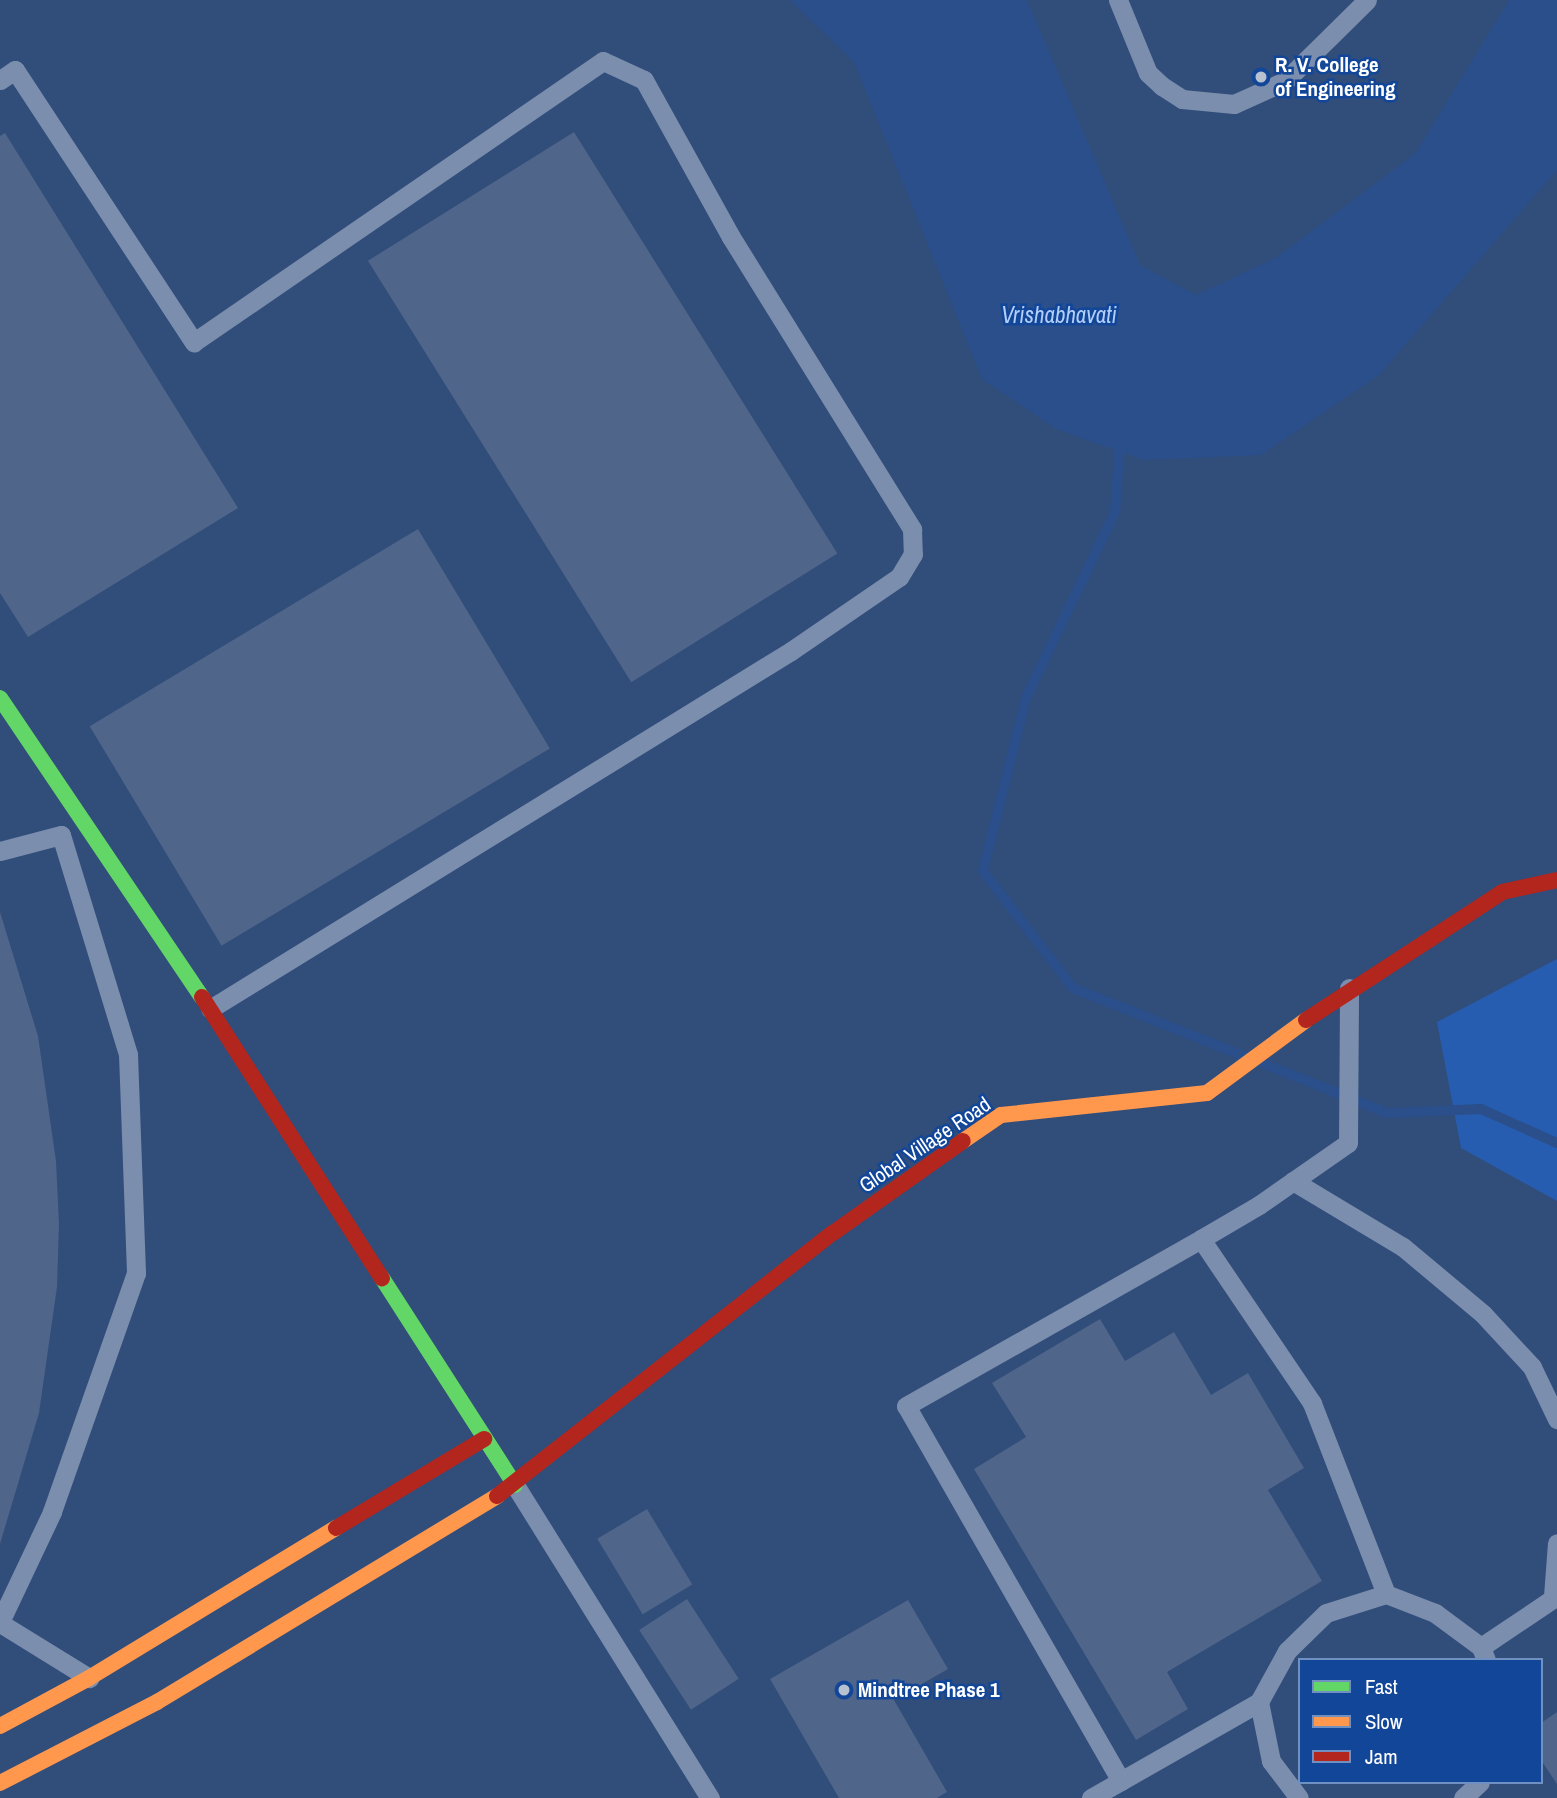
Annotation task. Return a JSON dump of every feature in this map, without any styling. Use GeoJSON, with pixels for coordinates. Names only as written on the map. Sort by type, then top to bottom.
{"type":"FeatureCollection","features":[{"type":"Feature","properties":{"kind":"street"},"geometry":{"type":"LineString","coordinates":[[0,698],[210,1009],[455,1386],[484,1439],[515,1485]]}},
{"type":"Feature","properties":{"kind":"street","name":"Global Village Road"},"geometry":{"type":"LineString","coordinates":[[0,1783],[157,1702],[515,1485],[833,1233],[1000,1115],[1207,1093],[1349,988],[1502,892],[1557,880]]}},
{"type":"Feature","properties":{"kind":"street"},"geometry":{"type":"LineString","coordinates":[[0,1726],[89,1678],[484,1439]]}},
{"type":"Feature","properties":{"kind":"lane"},"geometry":{"type":"LineString","coordinates":[[1118,0],[1148,73],[1162,86],[1182,99],[1234,104],[1285,81],[1367,0]]}},
{"type":"Feature","properties":{"kind":"lane"},"geometry":{"type":"LineString","coordinates":[[0,80],[15,70],[194,342],[603,61],[644,80],[732,237],[912,529],[913,554],[899,577],[856,607],[210,1009]]}},
{"type":"Feature","properties":{"kind":"lane"},"geometry":{"type":"LineString","coordinates":[[0,851],[61,835],[128,1054],[136,1273],[52,1512],[0,1623],[89,1678]]}},
{"type":"Feature","properties":{"kind":"lane"},"geometry":{"type":"LineString","coordinates":[[1121,1781],[906,1406],[1201,1239],[1348,1143],[1349,988]]}},
{"type":"Feature","properties":{"kind":"lane"},"geometry":{"type":"LineString","coordinates":[[1293,1181],[1403,1247],[1483,1314],[1532,1367],[1557,1419]]}},
{"type":"Feature","properties":{"kind":"lane"},"geometry":{"type":"LineString","coordinates":[[1201,1239],[1312,1403],[1386,1594]]}},
{"type":"Feature","properties":{"kind":"lane"},"geometry":{"type":"LineString","coordinates":[[515,1485],[710,1798]]}},
{"type":"Feature","properties":{"kind":"lane"},"geometry":{"type":"LineString","coordinates":[[1091,1798],[1259,1702],[1287,1651],[1326,1613],[1386,1594],[1435,1614],[1484,1653],[1555,1596],[1557,1543]]}},
{"type":"Feature","properties":{"kind":"lane"},"geometry":{"type":"LineString","coordinates":[[1259,1702],[1271,1761],[1299,1798]]}},
{"type":"Feature","properties":{"kind":"lane"},"geometry":{"type":"LineString","coordinates":[[1462,1798],[1478,1784]]}},
{"type":"Feature","properties":{"kind":"shaded area"},"geometry":{"type":"Polygon","coordinates":[[[1557,959],[1557,1201],[1461,1148],[1437,1022],[1557,959]]]}},
{"type":"Feature","properties":{"kind":"water","name":"Vrishabhavati"},"geometry":{"type":"Polygon","coordinates":[[[790,0],[1027,0],[1140,265],[1196,295],[1276,258],[1415,154],[1509,0],[1557,0],[1557,170],[1379,375],[1261,455],[1143,460],[1056,429],[982,379],[854,62],[790,0]]]}},
{"type":"Feature","properties":{"kind":"building"},"geometry":{"type":"Polygon","coordinates":[[[574,132],[837,553],[631,682],[368,261],[574,132]]]}},
{"type":"Feature","properties":{"kind":"building"},"geometry":{"type":"Polygon","coordinates":[[[5,133],[238,508],[28,637],[0,593],[0,136],[5,133]]]}},
{"type":"Feature","properties":{"kind":"building"},"geometry":{"type":"Polygon","coordinates":[[[418,529],[550,748],[222,946],[90,726],[418,529]]]}},
{"type":"Feature","properties":{"kind":"building"},"geometry":{"type":"Polygon","coordinates":[[[0,912],[38,1036],[56,1161],[59,1224],[57,1287],[39,1413],[0,1544],[0,912]]]}},
{"type":"Feature","properties":{"kind":"building"},"geometry":{"type":"Polygon","coordinates":[[[1100,1319],[1125,1361],[1174,1332],[1211,1395],[1248,1373],[1304,1468],[1268,1490],[1322,1581],[1167,1672],[1188,1709],[1136,1740],[974,1469],[1026,1437],[992,1383],[1100,1319]]]}},
{"type":"Feature","properties":{"kind":"building"},"geometry":{"type":"Polygon","coordinates":[[[647,1509],[692,1584],[643,1614],[597,1539],[647,1509]]]}},
{"type":"Feature","properties":{"kind":"building"},"geometry":{"type":"Polygon","coordinates":[[[687,1599],[739,1679],[691,1710],[639,1630],[687,1599]]]}},
{"type":"Feature","properties":{"kind":"building","name":"Mindtree Phase 1"},"geometry":{"type":"Polygon","coordinates":[[[908,1600],[948,1669],[894,1700],[947,1792],[937,1798],[839,1798],[770,1679],[908,1600]]]}},
{"type":"Feature","properties":{"kind":"building"},"geometry":{"type":"Polygon","coordinates":[[[1557,1712],[1557,1784],[1543,1763],[1543,1722],[1557,1712]]]}},
{"type":"Feature","properties":{"kind":"waterway"},"geometry":{"type":"LineString","coordinates":[[1120,439],[1115,512],[1026,698],[983,871],[1073,988],[1244,1056]]}},
{"type":"Feature","properties":{"kind":"waterway"},"geometry":{"type":"LineString","coordinates":[[1262,1063],[1387,1113],[1481,1109],[1557,1143]]}},
{"type":"Feature","properties":{"kind":"traffic: fast"},"geometry":{"type":"LineString","coordinates":[[0,698],[202,997]]}},
{"type":"Feature","properties":{"kind":"traffic: fast"},"geometry":{"type":"LineString","coordinates":[[382,1278],[515,1485]]}},
{"type":"Feature","properties":{"kind":"traffic: slow"},"geometry":{"type":"LineString","coordinates":[[963,1141],[1001,1115],[1207,1093],[1306,1020]]}},
{"type":"Feature","properties":{"kind":"traffic: slow"},"geometry":{"type":"LineString","coordinates":[[0,1783],[157,1702],[497,1496]]}},
{"type":"Feature","properties":{"kind":"traffic: slow"},"geometry":{"type":"LineString","coordinates":[[0,1726],[89,1678],[336,1528]]}},
{"type":"Feature","properties":{"kind":"traffic: jam"},"geometry":{"type":"LineString","coordinates":[[1306,1020],[1502,892],[1557,880]]}},
{"type":"Feature","properties":{"kind":"traffic: jam"},"geometry":{"type":"LineString","coordinates":[[202,997],[382,1278]]}},
{"type":"Feature","properties":{"kind":"traffic: jam"},"geometry":{"type":"LineString","coordinates":[[497,1496],[833,1233],[963,1141]]}},
{"type":"Feature","properties":{"kind":"traffic: jam"},"geometry":{"type":"LineString","coordinates":[[336,1528],[484,1439]]}},
{"type":"Feature","properties":{"kind":"place","name":"R. V. College of Engineering"},"geometry":{"type":"Point","coordinates":[1261,77]}},
{"type":"Feature","properties":{"kind":"place","name":"Mindtree Phase 1"},"geometry":{"type":"Point","coordinates":[844,1690]}}]}
